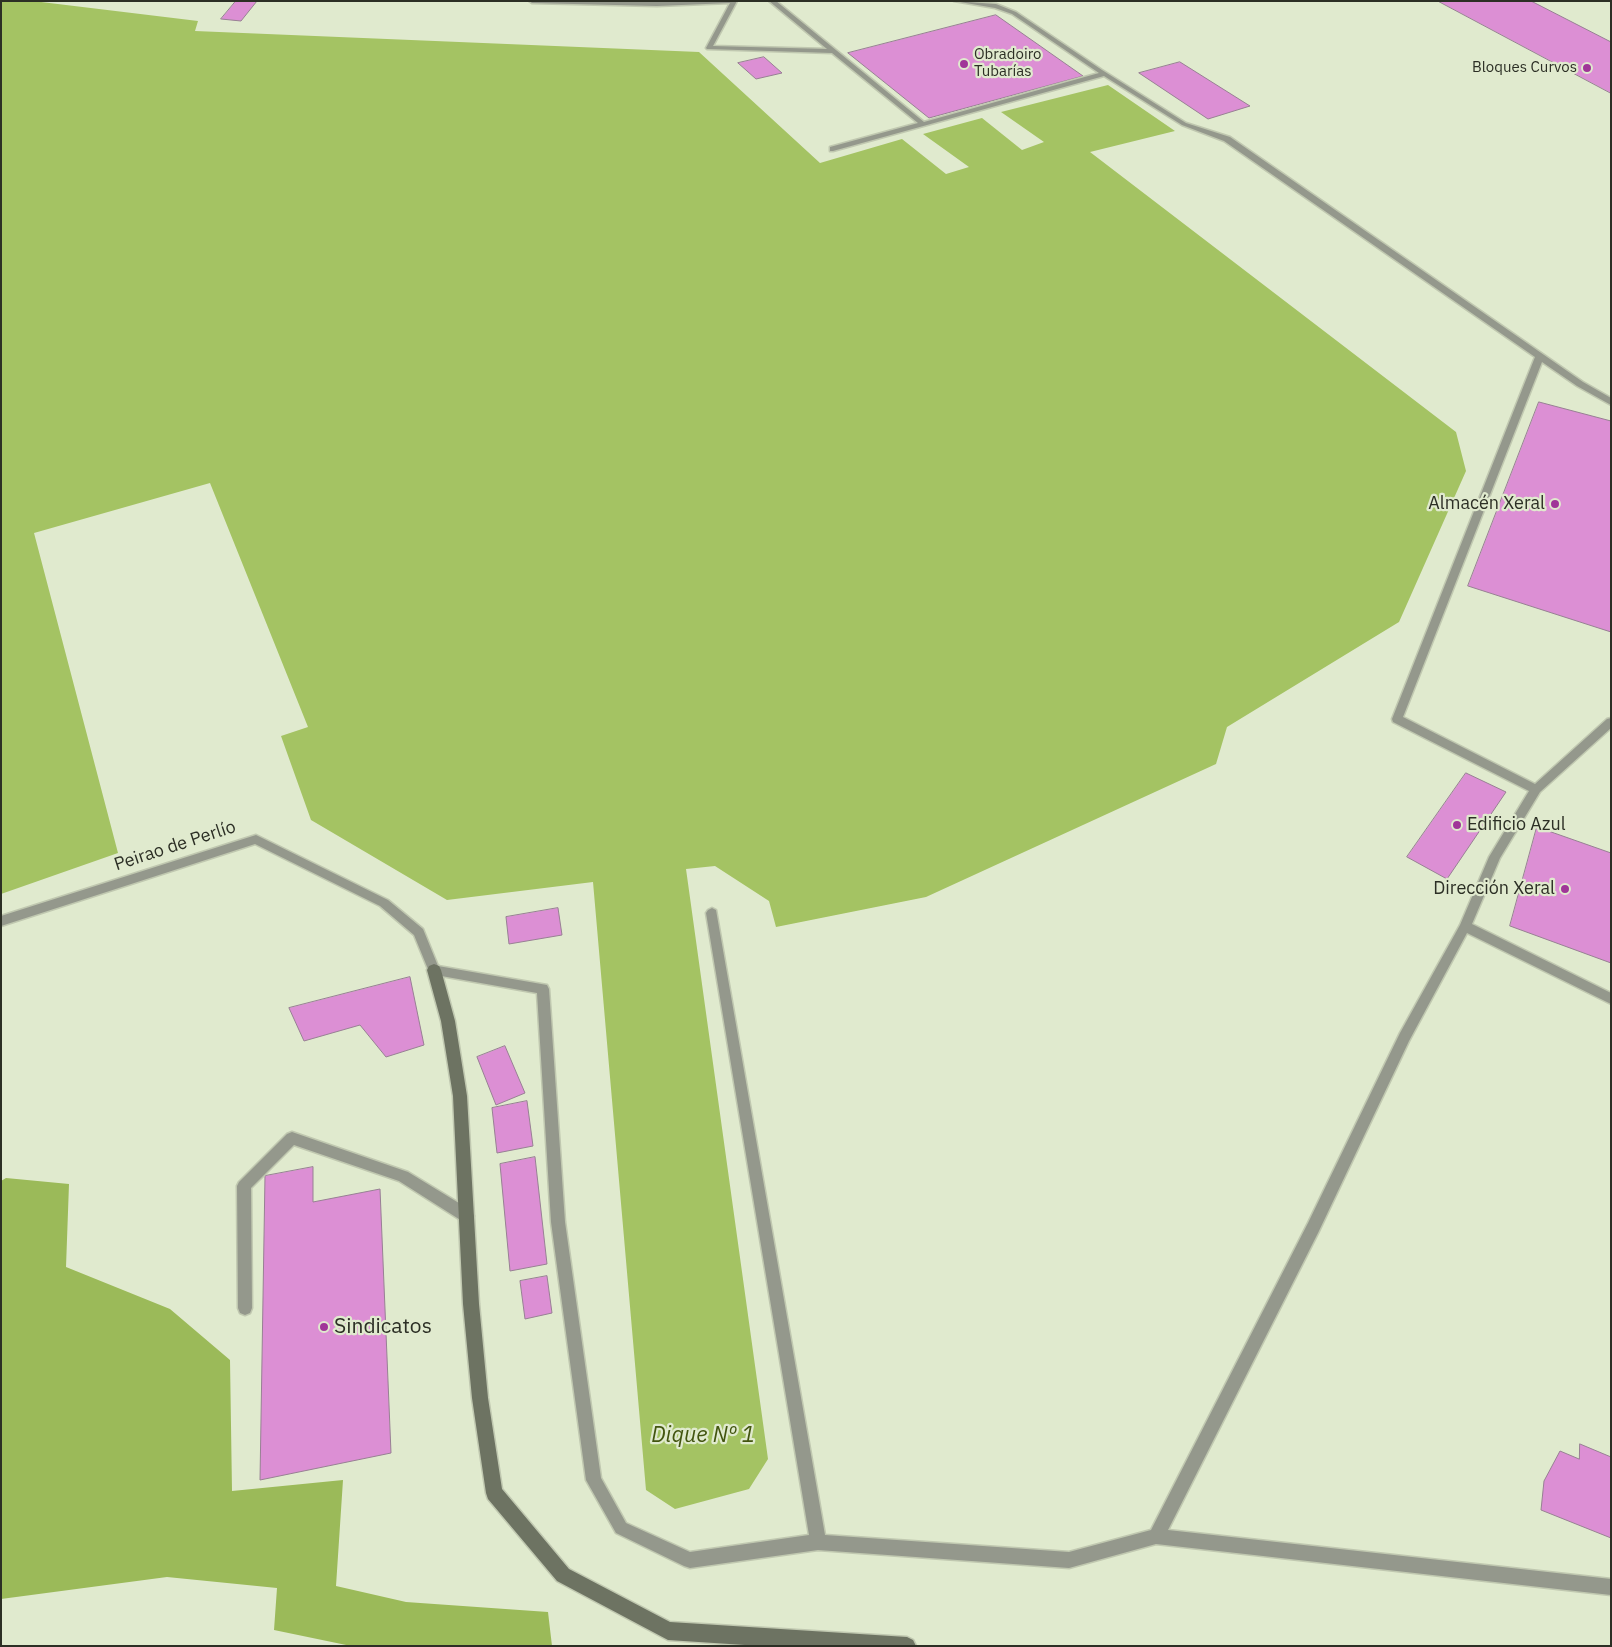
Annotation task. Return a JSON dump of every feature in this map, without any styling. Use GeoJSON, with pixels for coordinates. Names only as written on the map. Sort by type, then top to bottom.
{"type":"FeatureCollection","features":[{"type":"Feature","properties":{"kind":"street"},"geometry":{"type":"LineString","coordinates":[[434,970],[448,1022],[460,1096],[471,1304],[480,1398],[494,1493],[563,1575],[668,1631],[906,1646]]}},
{"type":"Feature","properties":{"kind":"lane"},"geometry":{"type":"LineString","coordinates":[[532,1],[633,6],[690,5],[733,1]]}},
{"type":"Feature","properties":{"kind":"lane"},"geometry":{"type":"LineString","coordinates":[[733,1],[709,48],[834,51]]}},
{"type":"Feature","properties":{"kind":"lane"},"geometry":{"type":"LineString","coordinates":[[772,1],[923,124]]}},
{"type":"Feature","properties":{"kind":"lane"},"geometry":{"type":"LineString","coordinates":[[957,1],[996,6],[1014,13],[1184,124],[1227,139],[1540,356],[1611,402]]}},
{"type":"Feature","properties":{"kind":"lane"},"geometry":{"type":"LineString","coordinates":[[832,149],[1105,74]]}},
{"type":"Feature","properties":{"kind":"lane"},"geometry":{"type":"LineString","coordinates":[[1536,789],[1397,719],[1540,356]]}},
{"type":"Feature","properties":{"kind":"lane"},"geometry":{"type":"LineString","coordinates":[[1156,1536],[1313,1228],[1404,1037],[1465,926],[1495,857],[1536,789],[1611,722]]}},
{"type":"Feature","properties":{"kind":"lane","name":"Peirao de Perlío"},"geometry":{"type":"LineString","coordinates":[[1,921],[256,839],[384,902],[419,932],[434,970]]}},
{"type":"Feature","properties":{"kind":"lane"},"geometry":{"type":"LineString","coordinates":[[712,913],[818,1542]]}},
{"type":"Feature","properties":{"kind":"lane"},"geometry":{"type":"LineString","coordinates":[[1465,926],[1611,1000]]}},
{"type":"Feature","properties":{"kind":"lane"},"geometry":{"type":"LineString","coordinates":[[434,970],[543,989],[558,1222],[594,1480],[621,1528],[690,1560],[818,1542],[1069,1560],[1156,1536],[1611,1587]]}},
{"type":"Feature","properties":{"kind":"lane"},"geometry":{"type":"LineString","coordinates":[[245,1308],[244,1186],[292,1138],[403,1176],[467,1216]]}},
{"type":"Feature","properties":{"kind":"shaded area"},"geometry":{"type":"Polygon","coordinates":[[[6,1178],[69,1184],[66,1267],[170,1309],[230,1360],[232,1491],[343,1480],[336,1586],[406,1602],[548,1612],[552,1646],[351,1646],[274,1630],[277,1588],[167,1577],[1,1599],[1,1181],[6,1178]]]}},
{"type":"Feature","properties":{"kind":"water","name":"Dique Nº 1"},"geometry":{"type":"Polygon","coordinates":[[[1,1],[33,1],[198,21],[195,31],[699,52],[820,163],[902,139],[946,174],[969,167],[923,134],[982,118],[1022,150],[1044,142],[1001,112],[1108,85],[1175,131],[1090,152],[1456,432],[1466,471],[1399,622],[1227,727],[1216,764],[926,897],[776,927],[769,901],[715,866],[686,869],[768,1459],[749,1489],[675,1509],[646,1490],[593,882],[447,900],[311,820],[281,736],[308,727],[210,483],[34,533],[118,853],[1,894],[1,1]]]}},
{"type":"Feature","properties":{"kind":"building"},"geometry":{"type":"Polygon","coordinates":[[[236,1],[257,1],[241,21],[221,19],[236,1]]]}},
{"type":"Feature","properties":{"kind":"building","name":"Bloques Curvos"},"geometry":{"type":"Polygon","coordinates":[[[1438,1],[1531,1],[1611,42],[1611,93],[1438,1]]]}},
{"type":"Feature","properties":{"kind":"building","name":"Obradoiro Tubarías"},"geometry":{"type":"Polygon","coordinates":[[[996,15],[1083,76],[929,118],[848,53],[996,15]]]}},
{"type":"Feature","properties":{"kind":"building"},"geometry":{"type":"Polygon","coordinates":[[[764,57],[782,73],[756,79],[738,63],[764,57]]]}},
{"type":"Feature","properties":{"kind":"building"},"geometry":{"type":"Polygon","coordinates":[[[1180,62],[1250,106],[1208,119],[1139,73],[1180,62]]]}},
{"type":"Feature","properties":{"kind":"building","name":"Almacén Xeral"},"geometry":{"type":"Polygon","coordinates":[[[1539,402],[1611,421],[1611,632],[1468,586],[1539,402]]]}},
{"type":"Feature","properties":{"kind":"building","name":"Edificio Azul"},"geometry":{"type":"Polygon","coordinates":[[[1466,773],[1506,792],[1447,879],[1407,857],[1466,773]]]}},
{"type":"Feature","properties":{"kind":"building","name":"Dirección Xeral"},"geometry":{"type":"Polygon","coordinates":[[[1537,827],[1611,853],[1611,963],[1510,926],[1537,827]]]}},
{"type":"Feature","properties":{"kind":"building"},"geometry":{"type":"Polygon","coordinates":[[[558,908],[562,935],[509,944],[506,917],[558,908]]]}},
{"type":"Feature","properties":{"kind":"building"},"geometry":{"type":"Polygon","coordinates":[[[410,977],[424,1045],[386,1057],[360,1025],[304,1041],[289,1008],[410,977]]]}},
{"type":"Feature","properties":{"kind":"building"},"geometry":{"type":"Polygon","coordinates":[[[505,1046],[525,1093],[496,1105],[477,1057],[505,1046]]]}},
{"type":"Feature","properties":{"kind":"building"},"geometry":{"type":"Polygon","coordinates":[[[527,1101],[533,1146],[497,1153],[492,1108],[527,1101]]]}},
{"type":"Feature","properties":{"kind":"building"},"geometry":{"type":"Polygon","coordinates":[[[535,1157],[547,1264],[510,1271],[500,1164],[535,1157]]]}},
{"type":"Feature","properties":{"kind":"building","name":"Sindicatos"},"geometry":{"type":"Polygon","coordinates":[[[313,1167],[313,1202],[380,1189],[391,1453],[260,1480],[265,1176],[313,1167]]]}},
{"type":"Feature","properties":{"kind":"building"},"geometry":{"type":"Polygon","coordinates":[[[547,1276],[552,1313],[525,1319],[520,1281],[547,1276]]]}},
{"type":"Feature","properties":{"kind":"building"},"geometry":{"type":"Polygon","coordinates":[[[1580,1444],[1611,1457],[1611,1538],[1541,1510],[1544,1481],[1560,1451],[1579,1459],[1580,1444]]]}},
{"type":"Feature","properties":{"kind":"place","name":"Obradoiro Tubarías"},"geometry":{"type":"Point","coordinates":[964,64]}},
{"type":"Feature","properties":{"kind":"place","name":"Bloques Curvos"},"geometry":{"type":"Point","coordinates":[1587,68]}},
{"type":"Feature","properties":{"kind":"place","name":"Almacén Xeral"},"geometry":{"type":"Point","coordinates":[1555,504]}},
{"type":"Feature","properties":{"kind":"place","name":"Edificio Azul"},"geometry":{"type":"Point","coordinates":[1457,825]}},
{"type":"Feature","properties":{"kind":"place","name":"Dirección Xeral"},"geometry":{"type":"Point","coordinates":[1565,889]}},
{"type":"Feature","properties":{"kind":"place","name":"Sindicatos"},"geometry":{"type":"Point","coordinates":[324,1327]}}]}
